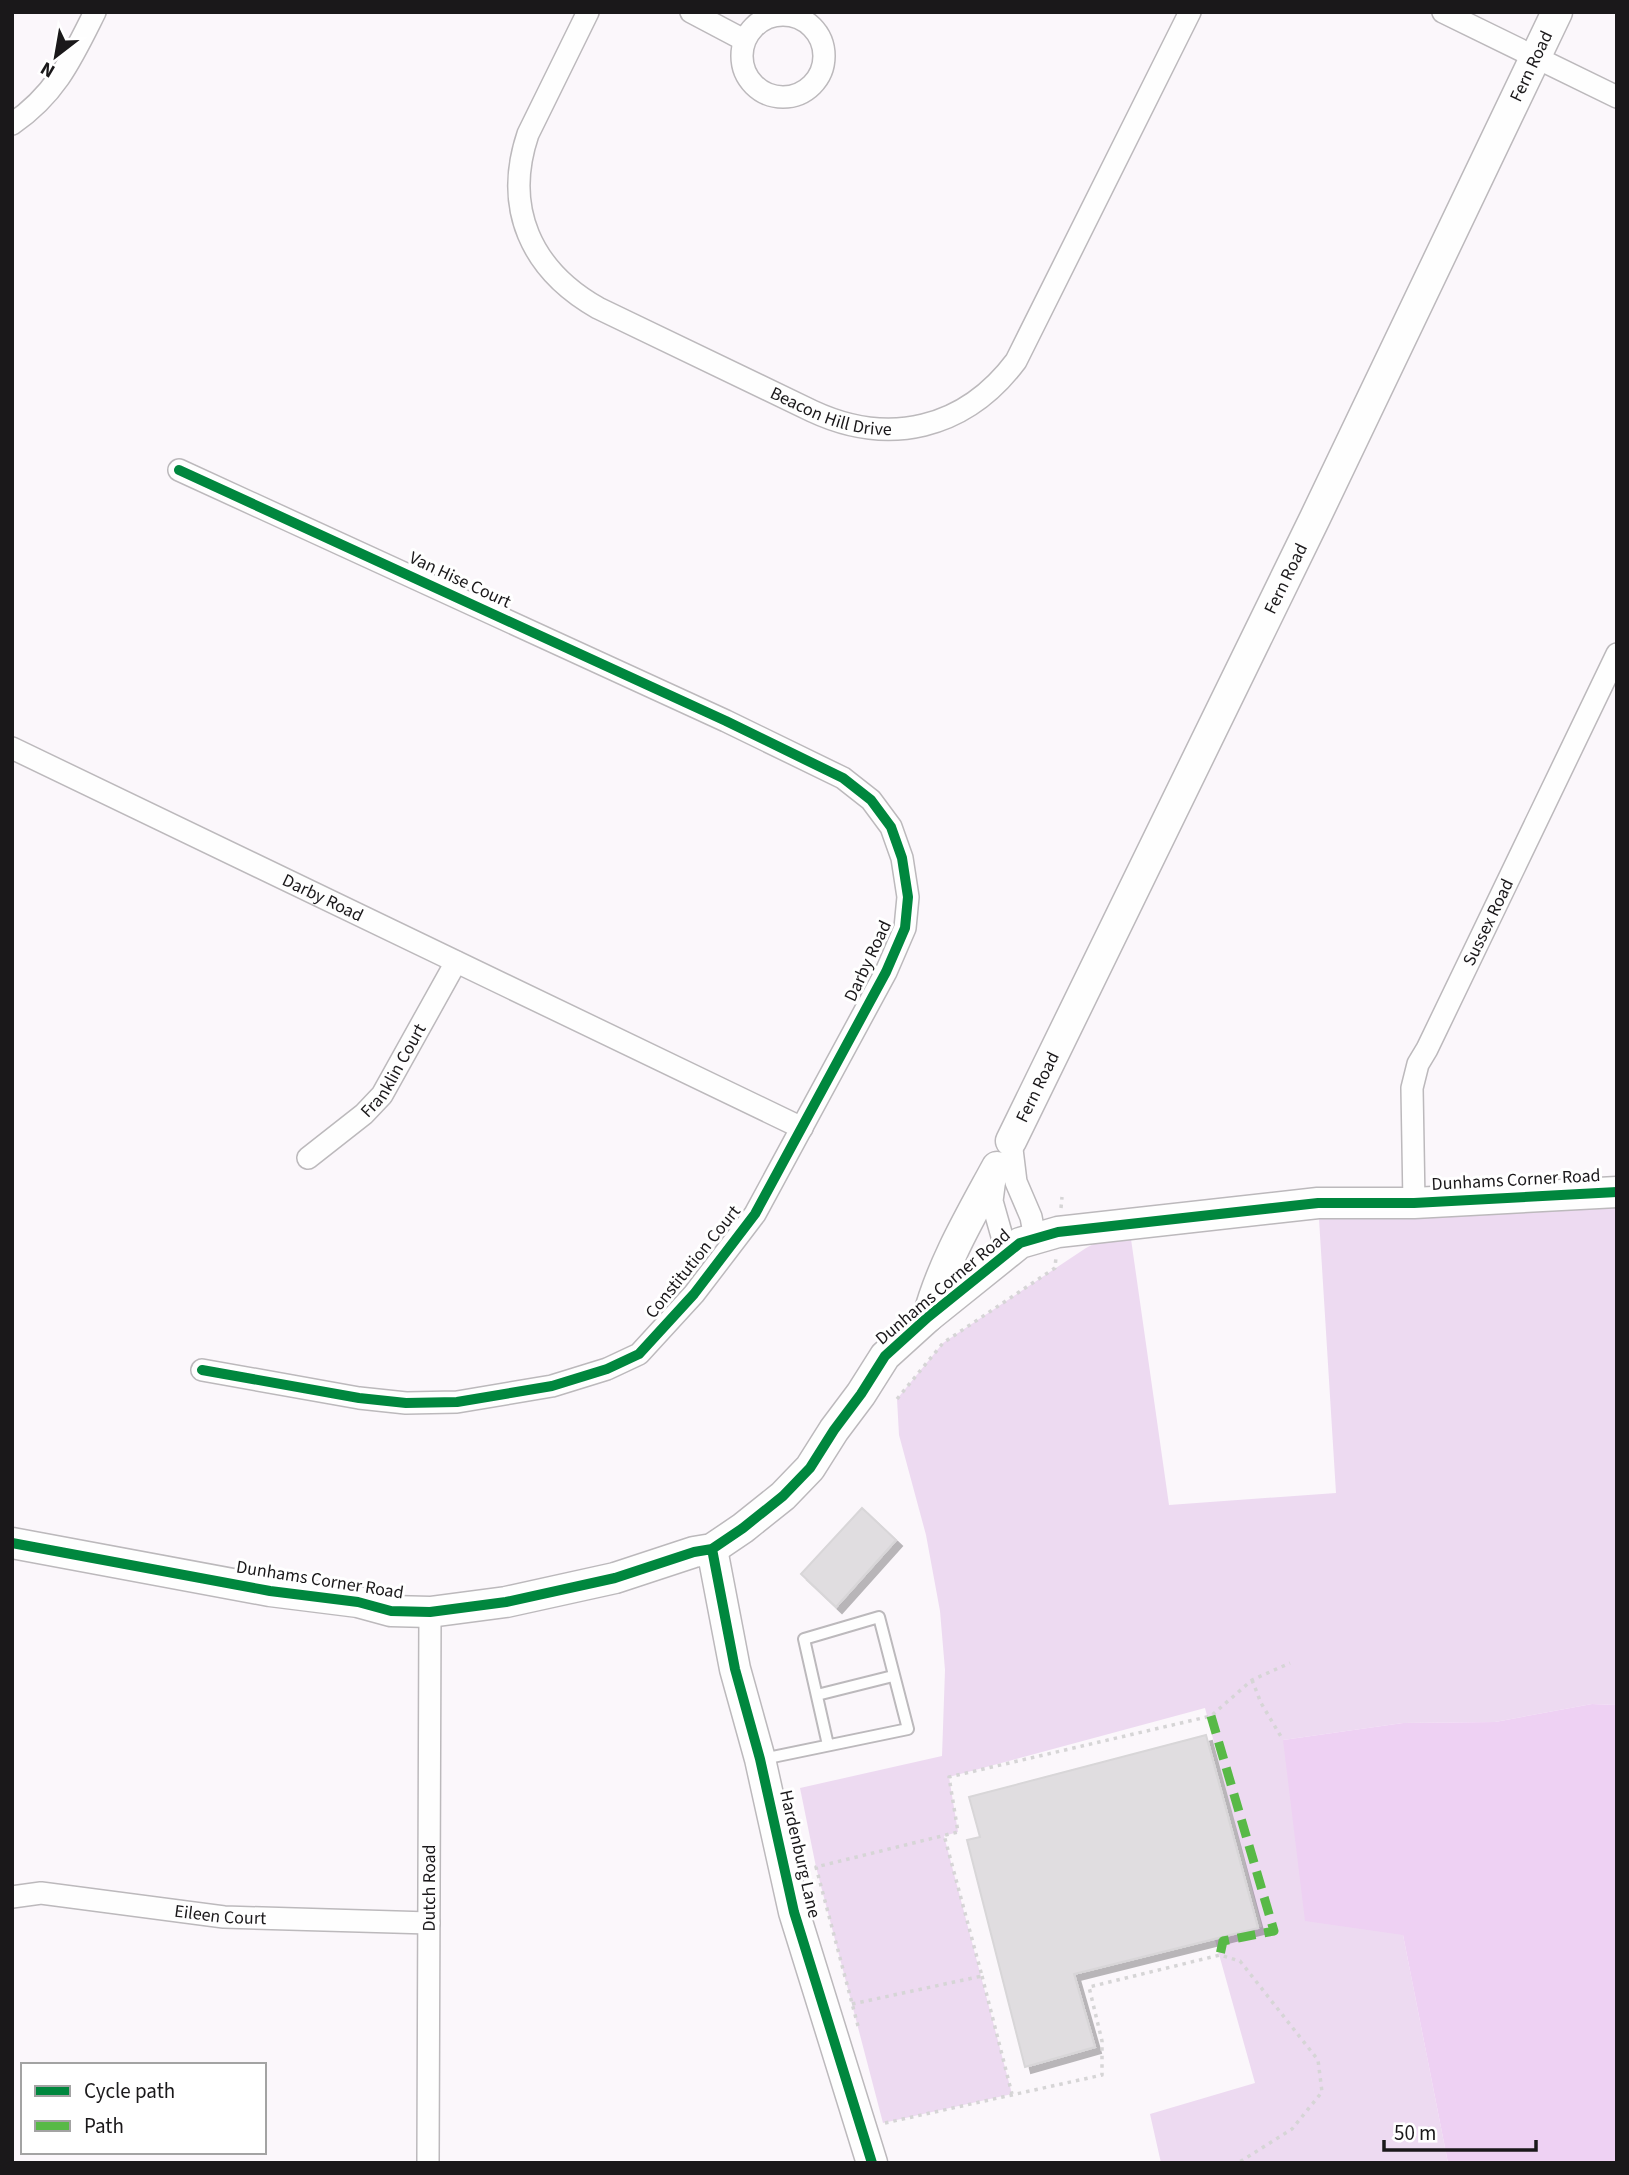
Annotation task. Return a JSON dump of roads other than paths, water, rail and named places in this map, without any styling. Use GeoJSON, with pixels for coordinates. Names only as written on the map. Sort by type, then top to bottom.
{"type":"FeatureCollection","features":[{"type":"Feature","properties":{"kind":"street"},"geometry":{"type":"LineString","coordinates":[[12,124],[38,104],[62,76],[95,12]]}},
{"type":"Feature","properties":{"kind":"street","name":"Beacon Hill Drive"},"geometry":{"type":"LineString","coordinates":[[588,12],[528,134],[520,166],[520,204],[527,231],[548,268],[557,279],[598,308],[819,415],[859,427],[891,430],[924,425],[955,414],[976,402],[995,386],[1016,361],[1190,12]]}},
{"type":"Feature","properties":{"kind":"street"},"geometry":{"type":"LineString","coordinates":[[691,12],[744,40]]}},
{"type":"Feature","properties":{"kind":"street"},"geometry":{"type":"LineString","coordinates":[[1443,12],[1617,97]]}},
{"type":"Feature","properties":{"kind":"street","name":"Fern Road"},"geometry":{"type":"LineString","coordinates":[[1007,1254],[992,1201],[997,1167],[1315,518],[1557,12]]}},
{"type":"Feature","properties":{"kind":"street","name":"Van Hise Court"},"geometry":{"type":"LineString","coordinates":[[179,470],[726,721]]}},
{"type":"Feature","properties":{"kind":"street","name":"Sussex Road"},"geometry":{"type":"LineString","coordinates":[[1414,1203],[1412,1088],[1418,1064],[1617,654]]}},
{"type":"Feature","properties":{"kind":"street","name":"Darby Road"},"geometry":{"type":"LineString","coordinates":[[12,748],[802,1128],[886,972],[905,928],[908,897],[902,858],[891,827],[872,800],[843,778],[726,721]]}},
{"type":"Feature","properties":{"kind":"street","name":"Franklin Court"},"geometry":{"type":"LineString","coordinates":[[308,1158],[364,1114],[382,1095],[456,962]]}},
{"type":"Feature","properties":{"kind":"street","name":"Constitution Court"},"geometry":{"type":"LineString","coordinates":[[202,1370],[359,1398],[406,1403],[457,1402],[552,1386],[607,1369],[639,1354],[694,1294],[755,1213],[802,1128]]}},
{"type":"Feature","properties":{"kind":"street","name":"Fern Road"},"geometry":{"type":"LineString","coordinates":[[1011,1141],[1016,1182],[1031,1217],[1035,1238]]}},
{"type":"Feature","properties":{"kind":"street"},"geometry":{"type":"LineString","coordinates":[[928,1317],[933,1297],[953,1252],[997,1167]]}},
{"type":"Feature","properties":{"kind":"street","name":"Dunhams Corner Road"},"geometry":{"type":"LineString","coordinates":[[12,1543],[270,1591],[358,1602],[391,1611],[430,1612],[506,1602],[615,1578],[694,1552],[712,1549],[743,1528],[783,1496],[810,1468],[885,1356],[928,1317],[1020,1243],[1058,1233],[1318,1203],[1414,1203],[1617,1192]]}},
{"type":"Feature","properties":{"kind":"street","name":"Hardenburg Lane"},"geometry":{"type":"LineString","coordinates":[[712,1549],[735,1669],[760,1759],[794,1912],[872,2163]]}},
{"type":"Feature","properties":{"kind":"street","name":"Dutch Road"},"geometry":{"type":"LineString","coordinates":[[428,2163],[430,1612]]}},
{"type":"Feature","properties":{"kind":"street","name":"Eileen Court"},"geometry":{"type":"LineString","coordinates":[[12,1897],[41,1893],[224,1917],[429,1923]]}},
{"type":"Feature","properties":{"kind":"lane"},"geometry":{"type":"LineString","coordinates":[[760,1759],[908,1729],[879,1618],[804,1639],[828,1745]]}},
{"type":"Feature","properties":{"kind":"lane"},"geometry":{"type":"LineString","coordinates":[[817,1695],[893,1676]]}}]}
